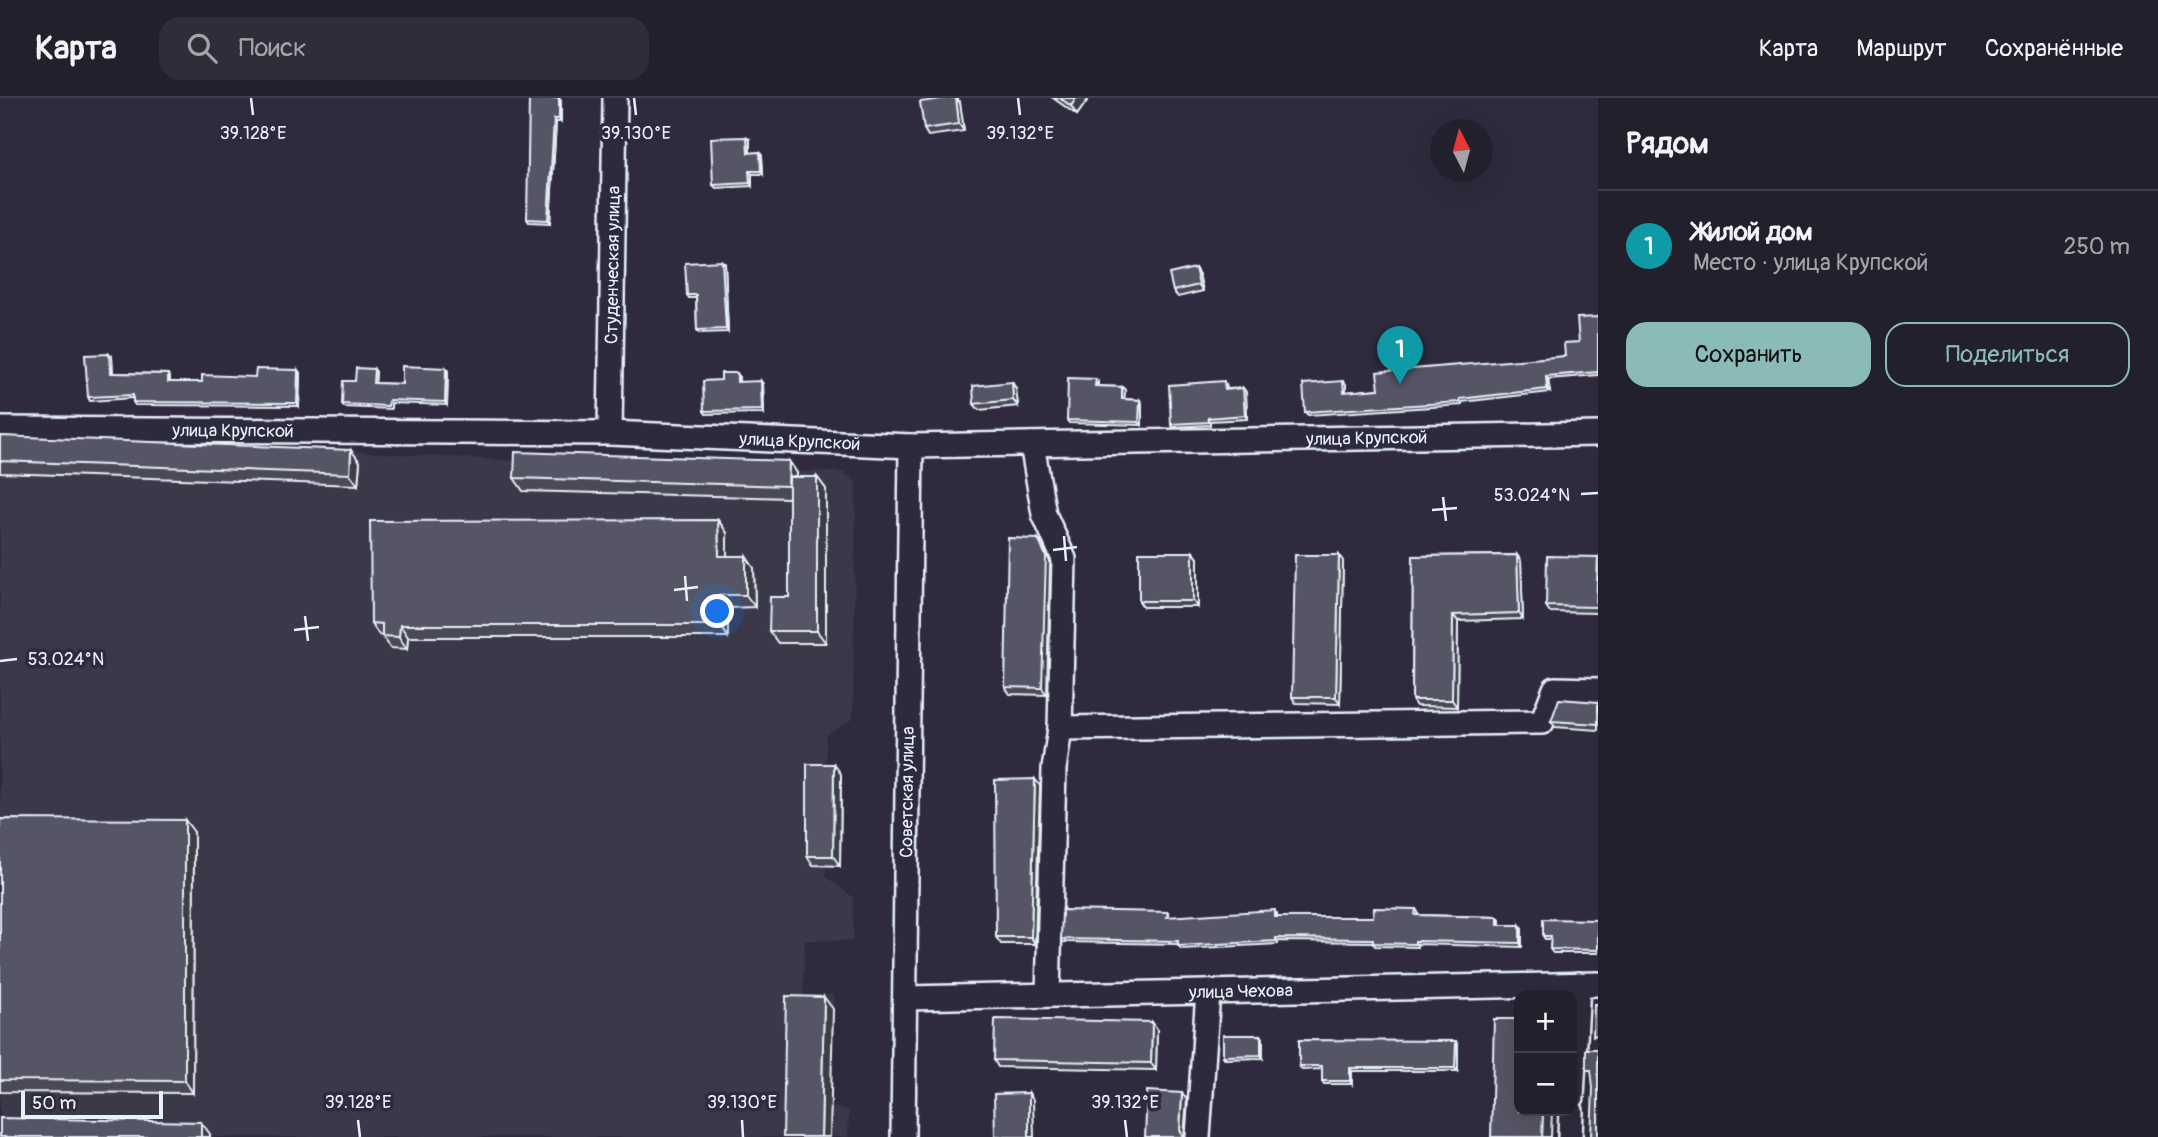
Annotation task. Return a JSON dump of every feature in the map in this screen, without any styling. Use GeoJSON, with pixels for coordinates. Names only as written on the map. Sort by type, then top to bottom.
{"type":"FeatureCollection","features":[{"type":"Feature","properties":{"kind":"street","name":"Студенческая улица"},"geometry":{"type":"LineString","coordinates":[[610,433],[615,98]]}},
{"type":"Feature","properties":{"kind":"street","name":"улица Крупской"},"geometry":{"type":"LineString","coordinates":[[0,429],[610,433],[911,446],[1598,435]]}},
{"type":"Feature","properties":{"kind":"street"},"geometry":{"type":"LineString","coordinates":[[1032,444],[1044,514],[1064,559],[1060,728],[1054,769],[1048,995]]}},
{"type":"Feature","properties":{"kind":"street","name":"Советская улица"},"geometry":{"type":"LineString","coordinates":[[903,1137],[911,446]]}},
{"type":"Feature","properties":{"kind":"street"},"geometry":{"type":"LineString","coordinates":[[1060,728],[1542,723],[1555,689],[1598,690]]}},
{"type":"Feature","properties":{"kind":"street","name":"улица Чехова"},"geometry":{"type":"LineString","coordinates":[[905,998],[1588,984],[1577,1062]]}},
{"type":"Feature","properties":{"kind":"street"},"geometry":{"type":"LineString","coordinates":[[1198,1137],[1208,992]]}},
{"type":"Feature","properties":{"kind":"street"},"geometry":{"type":"LineString","coordinates":[[1570,1137],[1571,1116]]}},
{"type":"Feature","properties":{"kind":"shaded area"},"geometry":{"type":"Polygon","coordinates":[[[0,444],[241,445],[641,468],[843,472],[856,481],[853,719],[826,735],[826,876],[853,897],[853,941],[805,940],[803,995],[834,995],[832,1107],[849,1110],[848,1137],[0,1137],[0,444]]]}},
{"type":"Feature","properties":{"kind":"building"},"geometry":{"type":"Polygon","coordinates":[[[529,98],[559,98],[559,119],[554,119],[548,220],[527,219],[529,98]]]}},
{"type":"Feature","properties":{"kind":"building"},"geometry":{"type":"Polygon","coordinates":[[[956,98],[959,124],[924,129],[920,102],[956,98]]]}},
{"type":"Feature","properties":{"kind":"building"},"geometry":{"type":"Polygon","coordinates":[[[1060,98],[1076,98],[1071,106],[1060,98]]]}},
{"type":"Feature","properties":{"kind":"building"},"geometry":{"type":"Polygon","coordinates":[[[747,137],[748,153],[760,152],[761,171],[749,171],[750,183],[713,185],[711,138],[747,137]]]}},
{"type":"Feature","properties":{"kind":"building"},"geometry":{"type":"Polygon","coordinates":[[[722,261],[726,329],[697,330],[696,295],[687,295],[685,263],[722,261]]]}},
{"type":"Feature","properties":{"kind":"building"},"geometry":{"type":"Polygon","coordinates":[[[1195,268],[1199,285],[1173,291],[1169,274],[1195,268]]]}},
{"type":"Feature","properties":{"kind":"building"},"geometry":{"type":"Polygon","coordinates":[[[1598,317],[1598,372],[1546,376],[1547,389],[1460,399],[1460,402],[1305,412],[1303,384],[1343,381],[1344,392],[1379,389],[1377,372],[1565,356],[1564,343],[1579,342],[1577,318],[1598,317]]]}},
{"type":"Feature","properties":{"kind":"building"},"geometry":{"type":"Polygon","coordinates":[[[109,354],[111,373],[168,374],[168,382],[202,382],[202,375],[255,377],[256,369],[298,370],[297,403],[133,402],[133,395],[88,397],[85,355],[109,354]]]}},
{"type":"Feature","properties":{"kind":"building"},"geometry":{"type":"Polygon","coordinates":[[[402,366],[446,368],[445,402],[389,400],[388,406],[342,404],[343,381],[355,381],[356,368],[374,369],[373,383],[402,384],[402,366]]]}},
{"type":"Feature","properties":{"kind":"building"},"geometry":{"type":"Polygon","coordinates":[[[721,373],[737,373],[737,382],[761,381],[762,410],[704,411],[703,381],[721,380],[721,373]]]}},
{"type":"Feature","properties":{"kind":"building"},"geometry":{"type":"Polygon","coordinates":[[[1068,378],[1096,379],[1095,386],[1122,387],[1122,399],[1140,400],[1139,422],[1067,420],[1068,378]]]}},
{"type":"Feature","properties":{"kind":"building"},"geometry":{"type":"Polygon","coordinates":[[[1224,381],[1225,390],[1243,388],[1245,415],[1208,418],[1208,422],[1171,424],[1169,385],[1224,381]]]}},
{"type":"Feature","properties":{"kind":"building"},"geometry":{"type":"Polygon","coordinates":[[[1012,382],[1013,400],[974,404],[973,386],[1012,382]]]}},
{"type":"Feature","properties":{"kind":"building"},"geometry":{"type":"Polygon","coordinates":[[[0,436],[351,450],[350,474],[0,461],[0,436]]]}},
{"type":"Feature","properties":{"kind":"building"},"geometry":{"type":"Polygon","coordinates":[[[515,452],[789,461],[788,486],[514,478],[515,452]]]}},
{"type":"Feature","properties":{"kind":"building"},"geometry":{"type":"Polygon","coordinates":[[[789,477],[817,477],[817,631],[769,631],[770,597],[789,597],[789,477]]]}},
{"type":"Feature","properties":{"kind":"building"},"geometry":{"type":"Polygon","coordinates":[[[718,520],[719,556],[746,556],[746,595],[719,595],[720,625],[400,625],[399,637],[382,636],[382,624],[371,623],[370,521],[718,520]]]}},
{"type":"Feature","properties":{"kind":"building"},"geometry":{"type":"Polygon","coordinates":[[[1008,538],[1038,539],[1046,556],[1042,688],[1005,687],[1008,538]]]}},
{"type":"Feature","properties":{"kind":"building"},"geometry":{"type":"Polygon","coordinates":[[[1139,552],[1193,552],[1193,601],[1139,601],[1139,552]]]}},
{"type":"Feature","properties":{"kind":"building"},"geometry":{"type":"Polygon","coordinates":[[[1295,555],[1339,555],[1336,697],[1292,697],[1295,555]]]}},
{"type":"Feature","properties":{"kind":"building"},"geometry":{"type":"Polygon","coordinates":[[[1517,555],[1519,613],[1453,615],[1452,700],[1412,700],[1413,556],[1517,555]]]}},
{"type":"Feature","properties":{"kind":"building"},"geometry":{"type":"Polygon","coordinates":[[[1547,556],[1598,557],[1596,607],[1546,606],[1547,556]]]}},
{"type":"Feature","properties":{"kind":"building"},"geometry":{"type":"Polygon","coordinates":[[[1559,699],[1598,702],[1598,724],[1551,721],[1559,699]]]}},
{"type":"Feature","properties":{"kind":"building"},"geometry":{"type":"Polygon","coordinates":[[[807,764],[834,764],[833,856],[807,856],[807,764]]]}},
{"type":"Feature","properties":{"kind":"building"},"geometry":{"type":"Polygon","coordinates":[[[1035,779],[1031,937],[996,937],[995,780],[1035,779]]]}},
{"type":"Feature","properties":{"kind":"building"},"geometry":{"type":"Polygon","coordinates":[[[0,819],[185,820],[185,1081],[0,1080],[0,819]]]}},
{"type":"Feature","properties":{"kind":"building"},"geometry":{"type":"Polygon","coordinates":[[[1374,908],[1416,909],[1415,915],[1498,917],[1498,925],[1520,925],[1520,943],[1415,941],[1415,944],[1373,943],[1373,939],[1276,938],[1276,941],[1178,946],[1178,941],[1061,939],[1062,910],[1168,912],[1167,917],[1275,910],[1275,917],[1373,917],[1374,908]]]}},
{"type":"Feature","properties":{"kind":"building"},"geometry":{"type":"Polygon","coordinates":[[[1543,919],[1598,920],[1598,950],[1550,949],[1551,936],[1543,936],[1543,919]]]}},
{"type":"Feature","properties":{"kind":"building"},"geometry":{"type":"Polygon","coordinates":[[[786,996],[824,997],[821,1137],[783,1137],[786,996]]]}},
{"type":"Feature","properties":{"kind":"building"},"geometry":{"type":"Polygon","coordinates":[[[1594,1004],[1598,1004],[1598,1035],[1593,1036],[1594,1004]]]}},
{"type":"Feature","properties":{"kind":"building"},"geometry":{"type":"Polygon","coordinates":[[[995,1019],[1152,1022],[1151,1063],[994,1060],[995,1019]]]}},
{"type":"Feature","properties":{"kind":"building"},"geometry":{"type":"Polygon","coordinates":[[[1494,1019],[1514,1019],[1514,1116],[1543,1116],[1542,1137],[1491,1137],[1494,1019]]]}},
{"type":"Feature","properties":{"kind":"building"},"geometry":{"type":"Polygon","coordinates":[[[1223,1035],[1261,1035],[1261,1055],[1223,1056],[1223,1035]]]}},
{"type":"Feature","properties":{"kind":"building"},"geometry":{"type":"Polygon","coordinates":[[[1299,1040],[1456,1041],[1455,1068],[1350,1068],[1350,1081],[1322,1081],[1322,1066],[1299,1066],[1299,1040]]]}},
{"type":"Feature","properties":{"kind":"building"},"geometry":{"type":"Polygon","coordinates":[[[1586,1049],[1598,1049],[1598,1137],[1591,1137],[1593,1088],[1591,1070],[1586,1070],[1586,1049]]]}},
{"type":"Feature","properties":{"kind":"building"},"geometry":{"type":"Polygon","coordinates":[[[1147,1091],[1182,1093],[1180,1130],[1183,1137],[1145,1137],[1147,1091]]]}},
{"type":"Feature","properties":{"kind":"building"},"geometry":{"type":"Polygon","coordinates":[[[1029,1093],[1029,1137],[995,1137],[994,1094],[1029,1093]]]}},
{"type":"Feature","properties":{"kind":"building"},"geometry":{"type":"Polygon","coordinates":[[[0,1118],[201,1122],[201,1137],[0,1137],[0,1118]]]}},
{"type":"Feature","properties":{"kind":"place","name":"Жилой дом"},"geometry":{"type":"Point","coordinates":[1400,384]}}]}
